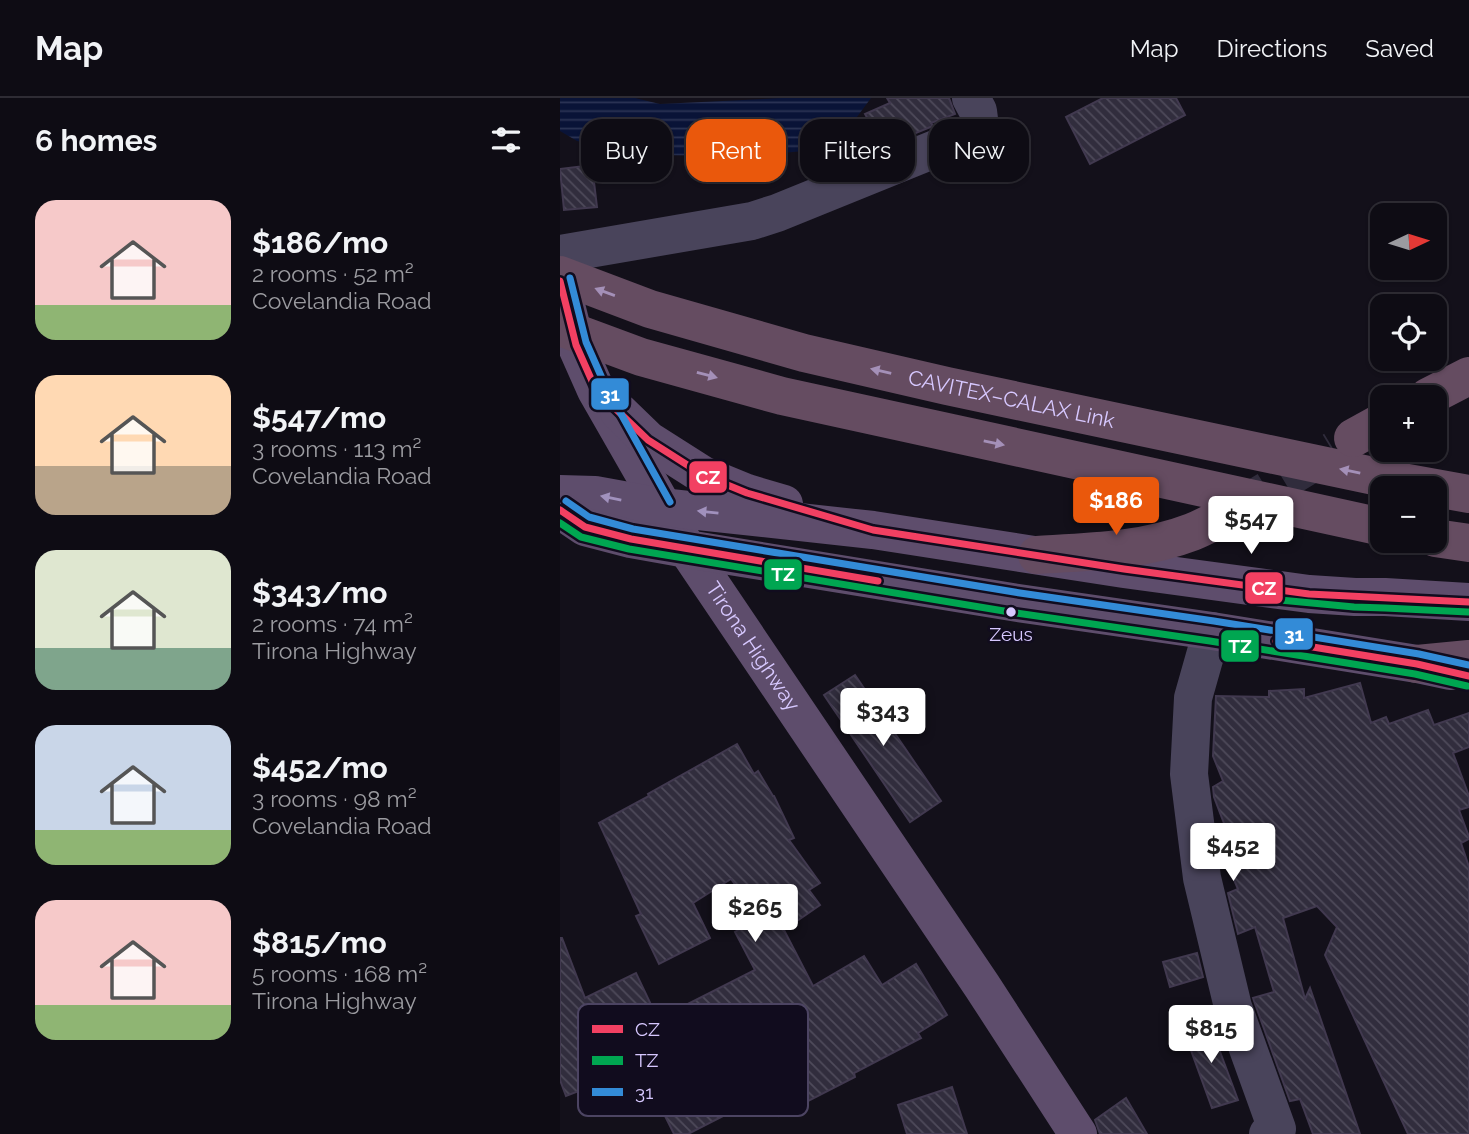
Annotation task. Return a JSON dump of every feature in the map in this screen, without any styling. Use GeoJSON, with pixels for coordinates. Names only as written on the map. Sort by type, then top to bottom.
{"type":"FeatureCollection","features":[{"type":"Feature","properties":{"kind":"highway","name":"CAVITEX–CALAX Link"},"geometry":{"type":"LineString","coordinates":[[560,278],[650,309],[804,353],[947,386],[1455,491]]}},
{"type":"Feature","properties":{"kind":"highway"},"geometry":{"type":"LineString","coordinates":[[560,327],[641,357],[782,396],[1370,524]]}},
{"type":"Feature","properties":{"kind":"highway"},"geometry":{"type":"LineString","coordinates":[[1447,387],[1469,376]]}},
{"type":"Feature","properties":{"kind":"highway"},"geometry":{"type":"LineString","coordinates":[[1037,555],[1119,549],[1167,540],[1192,532],[1235,510]]}},
{"type":"Feature","properties":{"kind":"highway"},"geometry":{"type":"LineString","coordinates":[[1417,664],[1468,673]]}},
{"type":"Feature","properties":{"kind":"main road","name":"Tirona Highway"},"geometry":{"type":"LineString","coordinates":[[560,278],[576,345],[596,390],[687,549],[982,986],[1078,1134]]}},
{"type":"Feature","properties":{"kind":"main road"},"geometry":{"type":"LineString","coordinates":[[596,390],[648,440],[703,475],[747,493],[873,530]]}},
{"type":"Feature","properties":{"kind":"main road"},"geometry":{"type":"LineString","coordinates":[[560,494],[595,495],[662,507],[873,530],[1309,594],[1469,602]]}},
{"type":"Feature","properties":{"kind":"main road"},"geometry":{"type":"LineString","coordinates":[[560,510],[585,527],[631,539],[1018,603],[1417,664]]}},
{"type":"Feature","properties":{"kind":"street"},"geometry":{"type":"LineString","coordinates":[[560,254],[752,221],[777,213],[972,134],[980,127],[978,111],[971,98]]}},
{"type":"Feature","properties":{"kind":"street"},"geometry":{"type":"LineString","coordinates":[[1212,631],[1193,698],[1189,774],[1202,878],[1233,1007],[1277,1129],[1268,1134]]}},
{"type":"Feature","properties":{"kind":"water"},"geometry":{"type":"Polygon","coordinates":[[[560,98],[635,98],[660,104],[782,98],[871,98],[855,119],[800,119],[800,151],[786,153],[786,119],[686,119],[686,155],[672,155],[672,119],[581,119],[581,142],[560,131],[560,98]]]}},
{"type":"Feature","properties":{"kind":"building"},"geometry":{"type":"Polygon","coordinates":[[[887,98],[949,98],[955,114],[942,119],[929,119],[929,128],[915,133],[915,119],[868,119],[865,114],[890,103],[887,98]]]}},
{"type":"Feature","properties":{"kind":"building"},"geometry":{"type":"Polygon","coordinates":[[[1103,98],[1176,98],[1185,115],[1090,164],[1066,117],[1103,98]]]}},
{"type":"Feature","properties":{"kind":"building"},"geometry":{"type":"Polygon","coordinates":[[[581,166],[581,182],[594,182],[597,207],[564,210],[560,169],[581,166]]]}},
{"type":"Feature","properties":{"kind":"building"},"geometry":{"type":"Polygon","coordinates":[[[855,675],[941,801],[910,822],[824,695],[855,675]]]}},
{"type":"Feature","properties":{"kind":"building"},"geometry":{"type":"Polygon","coordinates":[[[1360,683],[1371,723],[1386,717],[1389,724],[1428,710],[1434,725],[1469,713],[1469,747],[1453,753],[1469,796],[1469,807],[1459,810],[1469,837],[1461,843],[1469,867],[1469,1134],[1408,1134],[1325,955],[1337,927],[1317,906],[1283,918],[1305,999],[1310,988],[1360,1134],[1313,1134],[1300,1099],[1290,1101],[1253,998],[1274,992],[1255,927],[1238,934],[1228,893],[1238,889],[1220,847],[1219,838],[1228,834],[1214,797],[1213,787],[1223,781],[1213,756],[1216,696],[1269,697],[1269,691],[1304,689],[1304,698],[1360,683]]]}},
{"type":"Feature","properties":{"kind":"building"},"geometry":{"type":"Polygon","coordinates":[[[737,744],[754,774],[758,771],[774,796],[794,838],[789,840],[820,883],[809,890],[820,905],[784,930],[813,986],[864,956],[882,985],[916,964],[947,1015],[918,1033],[921,1038],[854,1073],[855,1077],[808,1101],[808,1004],[688,1004],[755,970],[735,932],[760,918],[731,879],[693,903],[710,938],[659,964],[636,916],[641,914],[599,823],[649,796],[648,794],[737,744]]]}},
{"type":"Feature","properties":{"kind":"building"},"geometry":{"type":"Polygon","coordinates":[[[562,938],[585,998],[636,973],[651,1004],[578,1004],[578,1091],[566,1096],[560,1080],[562,938]]]}},
{"type":"Feature","properties":{"kind":"building"},"geometry":{"type":"Polygon","coordinates":[[[1197,953],[1203,977],[1170,987],[1163,962],[1197,953]]]}},
{"type":"Feature","properties":{"kind":"building"},"geometry":{"type":"Polygon","coordinates":[[[1209,1022],[1238,1100],[1212,1108],[1184,1031],[1209,1022]]]}},
{"type":"Feature","properties":{"kind":"building"},"geometry":{"type":"Polygon","coordinates":[[[952,1087],[967,1134],[907,1134],[898,1105],[952,1087]]]}},
{"type":"Feature","properties":{"kind":"building"},"geometry":{"type":"Polygon","coordinates":[[[1126,1098],[1147,1134],[1100,1134],[1095,1120],[1126,1098]]]}},
{"type":"Feature","properties":{"kind":"building"},"geometry":{"type":"Polygon","coordinates":[[[665,1116],[723,1116],[688,1134],[674,1134],[665,1116]]]}},
{"type":"Feature","properties":{"kind":"tunnel"},"geometry":{"type":"LineString","coordinates":[[1235,510],[1334,450]]}},
{"type":"Feature","properties":{"kind":"transit line","name":"31"},"geometry":{"type":"LineString","coordinates":[[570,278],[586,342],[605,385],[670,502]]}},
{"type":"Feature","properties":{"kind":"transit line","name":"CZ"},"geometry":{"type":"LineString","coordinates":[[560,281],[576,345],[596,390],[648,440],[703,475],[747,493],[873,530],[1124,569],[1309,594],[1469,602]]}},
{"type":"Feature","properties":{"kind":"transit line","name":"31"},"geometry":{"type":"LineString","coordinates":[[566,501],[589,517],[633,529],[1020,593],[1419,654],[1469,665]]}},
{"type":"Feature","properties":{"kind":"transit line","name":"CZ"},"geometry":{"type":"LineString","coordinates":[[560,510],[585,527],[631,539],[878,581]]}},
{"type":"Feature","properties":{"kind":"transit line","name":"TZ"},"geometry":{"type":"LineString","coordinates":[[560,523],[581,537],[629,549],[1016,613],[1415,674],[1467,686]]}},
{"type":"Feature","properties":{"kind":"transit line","name":"TZ"},"geometry":{"type":"LineString","coordinates":[[1280,600],[1354,607],[1468,612]]}},
{"type":"Feature","properties":{"kind":"transit line","name":"CZ"},"geometry":{"type":"LineString","coordinates":[[1276,641],[1417,664],[1469,676]]}},
{"type":"Feature","properties":{"kind":"place","name":"Zeus"},"geometry":{"type":"Point","coordinates":[1011,612]}}]}
